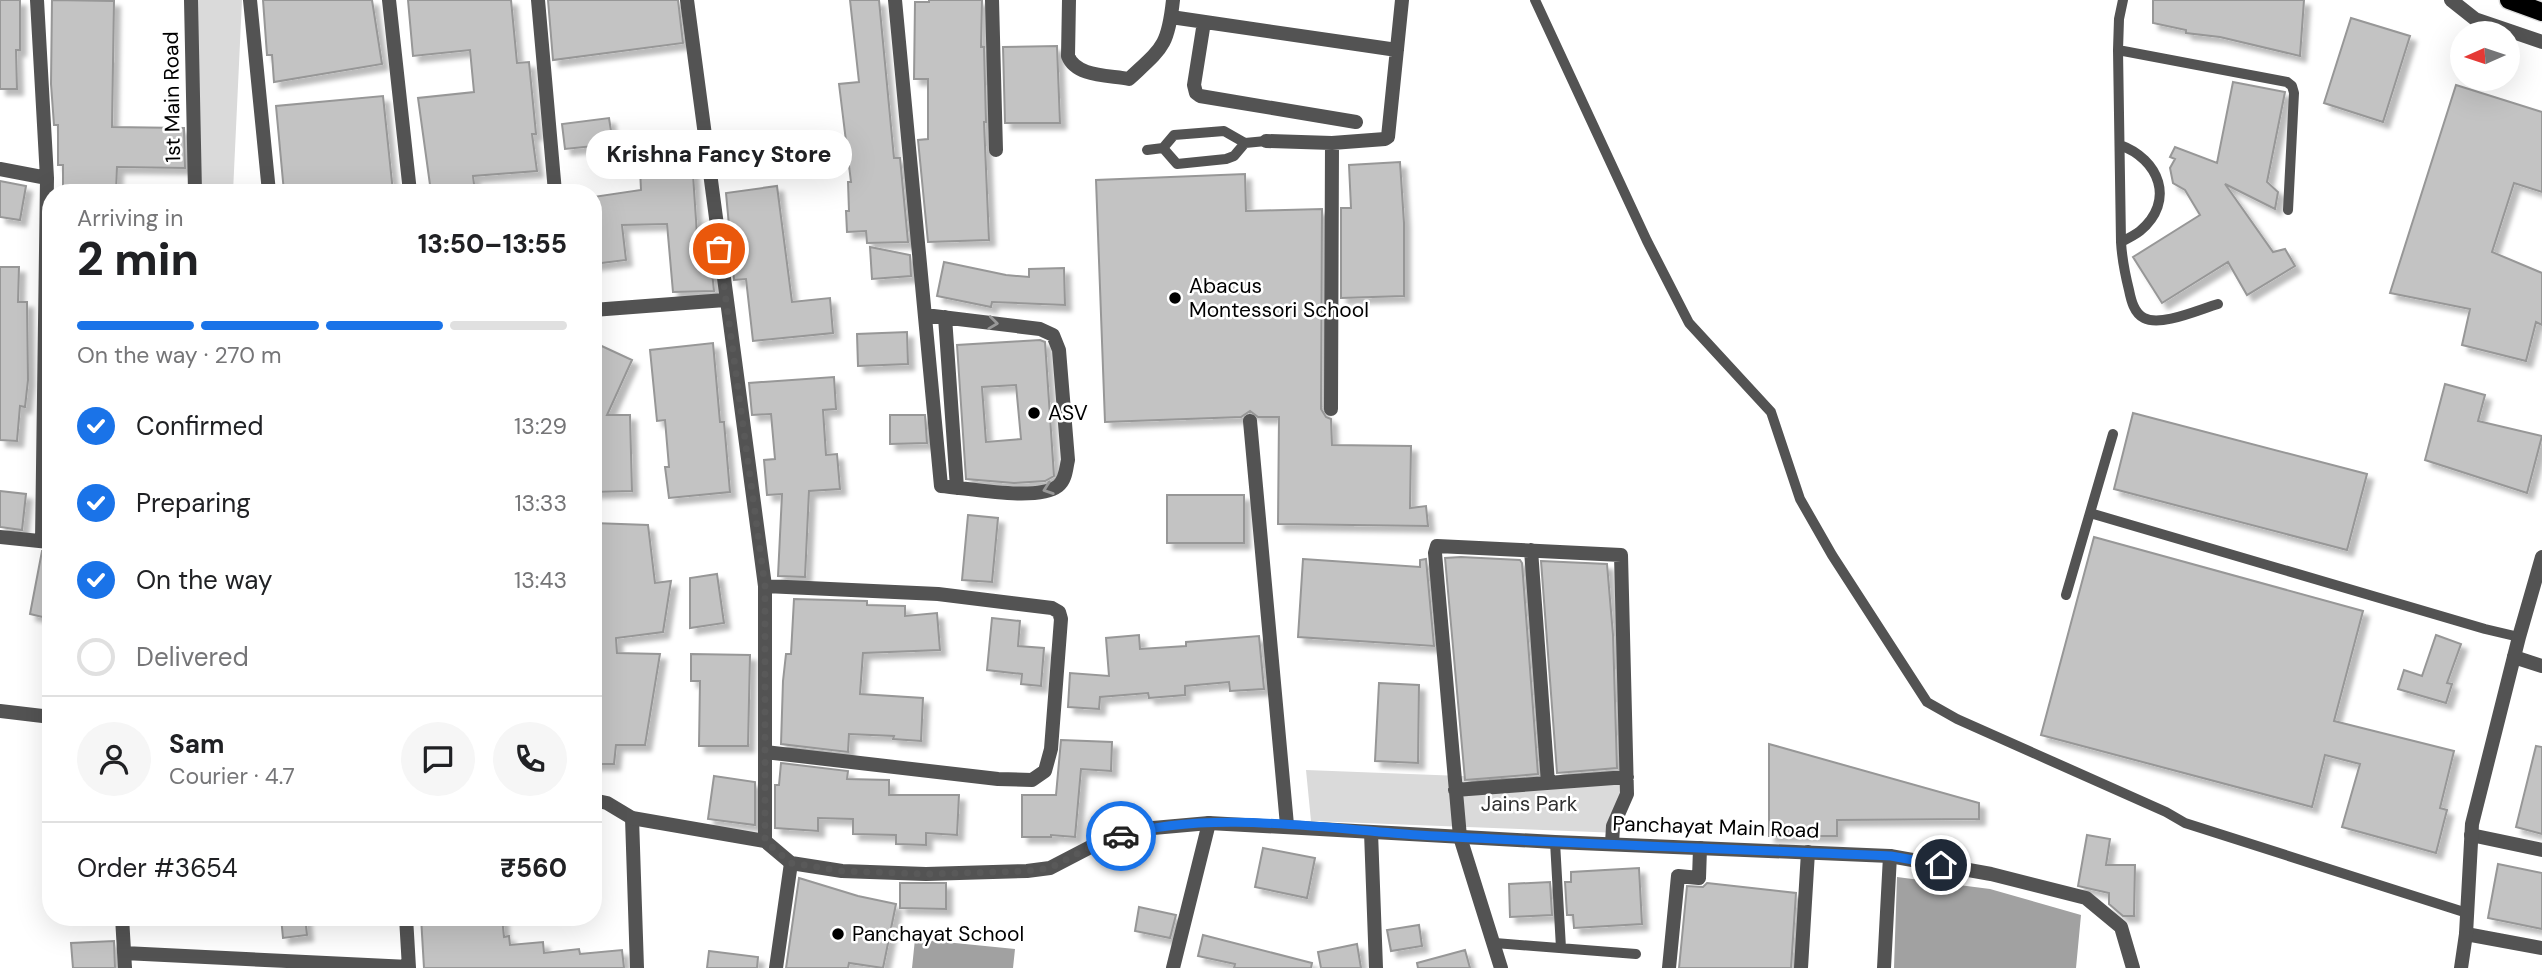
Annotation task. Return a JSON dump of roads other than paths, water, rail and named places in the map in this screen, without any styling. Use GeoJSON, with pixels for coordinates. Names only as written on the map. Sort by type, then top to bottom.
{"type":"FeatureCollection","features":[{"type":"Feature","properties":{"kind":"main road"},"geometry":{"type":"LineString","coordinates":[[2509,0],[2542,12]]}},
{"type":"Feature","properties":{"kind":"street"},"geometry":{"type":"LineString","coordinates":[[37,0],[47,184]]}},
{"type":"Feature","properties":{"kind":"street","name":"1st Main Road"},"geometry":{"type":"LineString","coordinates":[[191,0],[195,184]]}},
{"type":"Feature","properties":{"kind":"street"},"geometry":{"type":"LineString","coordinates":[[250,0],[268,184]]}},
{"type":"Feature","properties":{"kind":"street"},"geometry":{"type":"LineString","coordinates":[[389,0],[409,184]]}},
{"type":"Feature","properties":{"kind":"street"},"geometry":{"type":"LineString","coordinates":[[538,0],[554,184]]}},
{"type":"Feature","properties":{"kind":"street"},"geometry":{"type":"LineString","coordinates":[[687,0],[765,586],[765,841]]}},
{"type":"Feature","properties":{"kind":"street"},"geometry":{"type":"LineString","coordinates":[[895,0],[925,315],[949,487]]}},
{"type":"Feature","properties":{"kind":"street"},"geometry":{"type":"LineString","coordinates":[[992,0],[996,150]]}},
{"type":"Feature","properties":{"kind":"street"},"geometry":{"type":"LineString","coordinates":[[1069,0],[1070,63],[1080,70],[1129,79],[1162,48],[1167,39],[1173,0]]}},
{"type":"Feature","properties":{"kind":"street"},"geometry":{"type":"LineString","coordinates":[[1266,141],[1332,143],[1388,137],[1402,0]]}},
{"type":"Feature","properties":{"kind":"street"},"geometry":{"type":"LineString","coordinates":[[2451,0],[2475,19],[2542,42]]}},
{"type":"Feature","properties":{"kind":"street"},"geometry":{"type":"LineString","coordinates":[[1171,17],[1397,50]]}},
{"type":"Feature","properties":{"kind":"street"},"geometry":{"type":"LineString","coordinates":[[1204,22],[1194,85],[1200,96],[1356,122]]}},
{"type":"Feature","properties":{"kind":"street"},"geometry":{"type":"LineString","coordinates":[[1331,409],[1332,143]]}},
{"type":"Feature","properties":{"kind":"street"},"geometry":{"type":"LineString","coordinates":[[0,169],[47,178]]}},
{"type":"Feature","properties":{"kind":"street"},"geometry":{"type":"LineString","coordinates":[[602,309],[725,300]]}},
{"type":"Feature","properties":{"kind":"street"},"geometry":{"type":"LineString","coordinates":[[925,315],[1040,328],[1053,335],[1059,350],[1068,460],[1065,475],[1058,486],[1030,495],[949,487]]}},
{"type":"Feature","properties":{"kind":"street"},"geometry":{"type":"LineString","coordinates":[[945,317],[949,487]]}},
{"type":"Feature","properties":{"kind":"street"},"geometry":{"type":"LineString","coordinates":[[1250,421],[1287,825]]}},
{"type":"Feature","properties":{"kind":"street"},"geometry":{"type":"LineString","coordinates":[[0,537],[42,542]]}},
{"type":"Feature","properties":{"kind":"street"},"geometry":{"type":"LineString","coordinates":[[1501,968],[1460,837],[1435,552],[1437,546],[1621,555],[1628,794],[1613,826],[1612,844]]}},
{"type":"Feature","properties":{"kind":"street"},"geometry":{"type":"LineString","coordinates":[[1531,550],[1548,783]]}},
{"type":"Feature","properties":{"kind":"street"},"geometry":{"type":"LineString","coordinates":[[2461,968],[2466,934],[2472,824],[2542,557]]}},
{"type":"Feature","properties":{"kind":"street"},"geometry":{"type":"LineString","coordinates":[[765,586],[938,594],[1052,608],[1059,612],[1061,618],[1051,749],[1045,771],[1032,780],[998,779],[765,751]]}},
{"type":"Feature","properties":{"kind":"street"},"geometry":{"type":"LineString","coordinates":[[2514,657],[2542,666]]}},
{"type":"Feature","properties":{"kind":"street"},"geometry":{"type":"LineString","coordinates":[[0,710],[42,716]]}},
{"type":"Feature","properties":{"kind":"street"},"geometry":{"type":"LineString","coordinates":[[1455,790],[1627,777]]}},
{"type":"Feature","properties":{"kind":"street"},"geometry":{"type":"LineString","coordinates":[[602,802],[632,818],[765,841],[791,863],[776,968]]}},
{"type":"Feature","properties":{"kind":"street"},"geometry":{"type":"LineString","coordinates":[[632,818],[637,968]]}},
{"type":"Feature","properties":{"kind":"street"},"geometry":{"type":"LineString","coordinates":[[1173,968],[1209,823]]}},
{"type":"Feature","properties":{"kind":"street","name":"Panchayat Main Road"},"geometry":{"type":"LineString","coordinates":[[791,863],[856,872],[926,874],[1027,871],[1050,868],[1100,842],[1142,829],[1209,823],[1287,825],[1555,842],[1891,856],[1991,874],[2086,898],[2121,927],[2133,968]]}},
{"type":"Feature","properties":{"kind":"street"},"geometry":{"type":"LineString","coordinates":[[1371,832],[1376,968]]}},
{"type":"Feature","properties":{"kind":"street"},"geometry":{"type":"LineString","coordinates":[[2471,835],[2542,850]]}},
{"type":"Feature","properties":{"kind":"street"},"geometry":{"type":"LineString","coordinates":[[1669,968],[1678,876],[1699,878],[1700,848]]}},
{"type":"Feature","properties":{"kind":"street"},"geometry":{"type":"LineString","coordinates":[[1801,968],[1808,852]]}},
{"type":"Feature","properties":{"kind":"street"},"geometry":{"type":"LineString","coordinates":[[1884,968],[1891,856]]}},
{"type":"Feature","properties":{"kind":"street"},"geometry":{"type":"LineString","coordinates":[[123,926],[125,961],[409,968],[407,926]]}},
{"type":"Feature","properties":{"kind":"street"},"geometry":{"type":"LineString","coordinates":[[2466,934],[2542,948]]}},
{"type":"Feature","properties":{"kind":"lane"},"geometry":{"type":"LineString","coordinates":[[1535,0],[1647,241],[1689,323],[1771,412],[1800,499],[1832,555],[1927,702],[1958,719],[2185,823],[2467,913]]}},
{"type":"Feature","properties":{"kind":"lane"},"geometry":{"type":"LineString","coordinates":[[2123,0],[2118,50],[2121,242],[2132,302],[2136,312],[2143,318],[2164,320],[2218,304]]}},
{"type":"Feature","properties":{"kind":"lane"},"geometry":{"type":"LineString","coordinates":[[2118,50],[2287,82],[2292,86],[2294,93],[2288,210]]}},
{"type":"Feature","properties":{"kind":"lane"},"geometry":{"type":"LineString","coordinates":[[1147,150],[1163,148],[1174,135],[1224,131],[1245,143],[1266,141]]}},
{"type":"Feature","properties":{"kind":"lane"},"geometry":{"type":"LineString","coordinates":[[1163,148],[1177,164],[1226,159],[1234,156],[1245,143]]}},
{"type":"Feature","properties":{"kind":"lane"},"geometry":{"type":"LineString","coordinates":[[2120,145],[2150,163],[2160,191],[2151,220],[2139,232],[2121,242]]}},
{"type":"Feature","properties":{"kind":"lane"},"geometry":{"type":"LineString","coordinates":[[2066,594],[2113,434]]}},
{"type":"Feature","properties":{"kind":"lane"},"geometry":{"type":"LineString","coordinates":[[2090,513],[2519,637]]}},
{"type":"Feature","properties":{"kind":"lane"},"geometry":{"type":"LineString","coordinates":[[1555,842],[1561,948]]}},
{"type":"Feature","properties":{"kind":"lane"},"geometry":{"type":"LineString","coordinates":[[1495,943],[1636,954]]}},
{"type":"Feature","properties":{"kind":"place","name":"Krishna Fancy Store"},"geometry":{"type":"Point","coordinates":[719,249]}},
{"type":"Feature","properties":{"kind":"place","name":"Abacus Montessori School"},"geometry":{"type":"Point","coordinates":[1175,298]}},
{"type":"Feature","properties":{"kind":"place","name":"ASV"},"geometry":{"type":"Point","coordinates":[1034,413]}},
{"type":"Feature","properties":{"kind":"place","name":"Panchayat School"},"geometry":{"type":"Point","coordinates":[838,934]}},
{"type":"Feature","properties":{"kind":"park label","name":"Jains Park"},"geometry":{"type":"Point","coordinates":[1529,804]}}]}
